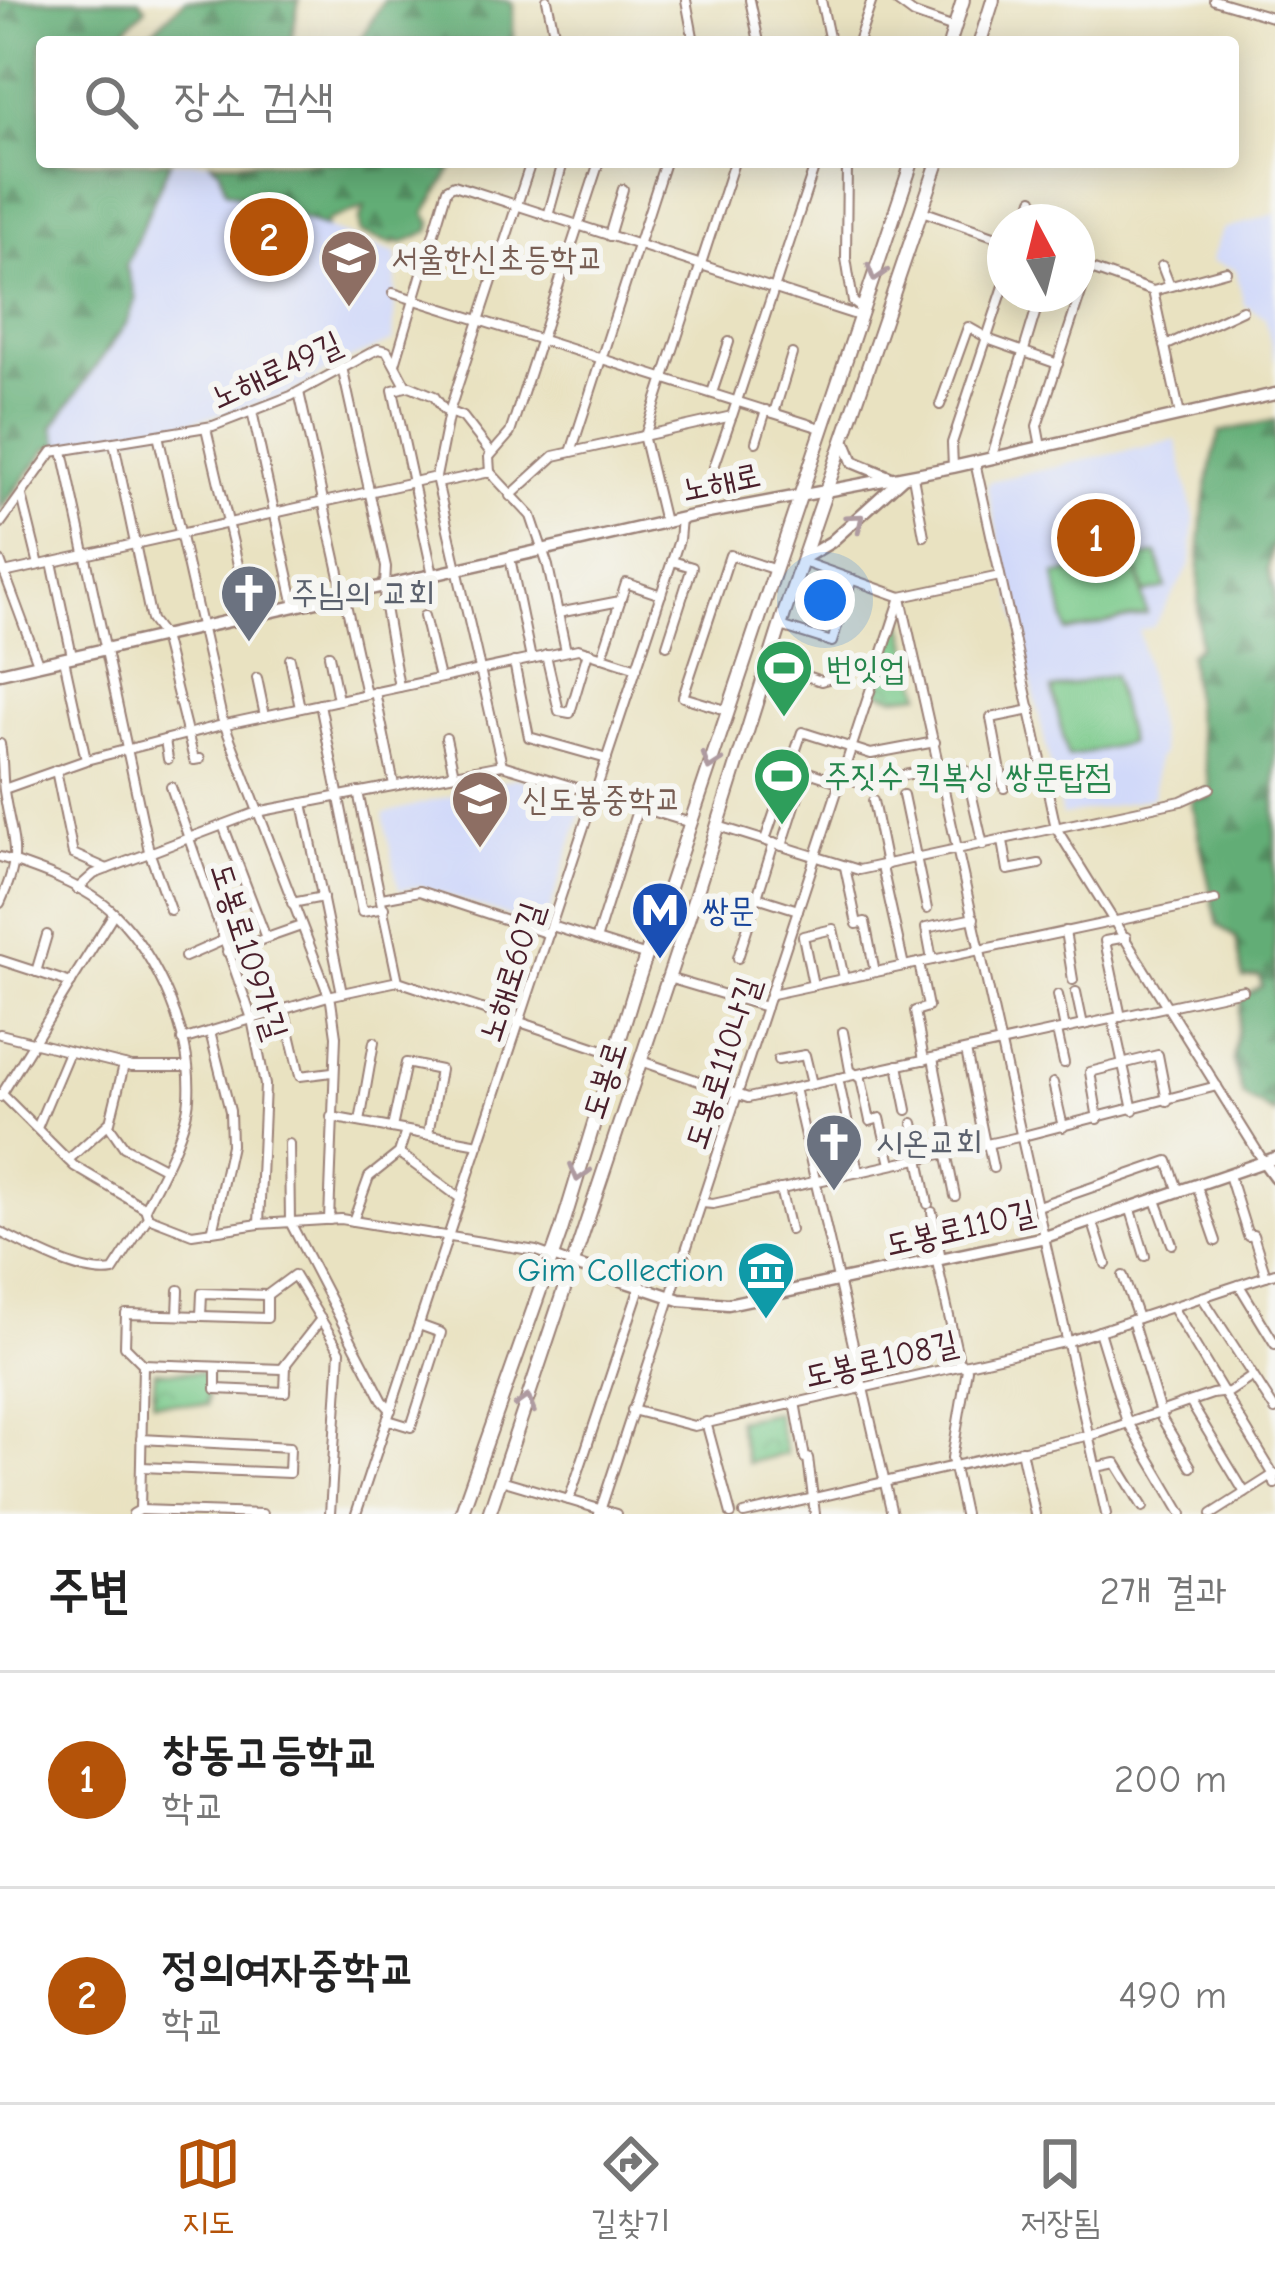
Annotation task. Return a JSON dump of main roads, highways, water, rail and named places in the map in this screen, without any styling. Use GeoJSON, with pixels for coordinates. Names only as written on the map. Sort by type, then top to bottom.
{"type":"FeatureCollection","features":[{"type":"Feature","properties":{"kind":"main road"},"geometry":{"type":"LineString","coordinates":[[952,35],[963,0]]}},
{"type":"Feature","properties":{"kind":"main road"},"geometry":{"type":"LineString","coordinates":[[982,36],[993,0]]}},
{"type":"Feature","properties":{"kind":"main road","name":"도봉로"},"geometry":{"type":"LineString","coordinates":[[461,1514],[552,1256],[910,168]]}},
{"type":"Feature","properties":{"kind":"main road","name":"도봉로"},"geometry":{"type":"LineString","coordinates":[[489,1514],[936,168]]}},
{"type":"Feature","properties":{"kind":"main road","name":"노해로"},"geometry":{"type":"LineString","coordinates":[[0,673],[681,518],[992,459],[1275,394]]}},
{"type":"Feature","properties":{"kind":"main road"},"geometry":{"type":"LineString","coordinates":[[844,440],[853,462],[903,477]]}},
{"type":"Feature","properties":{"kind":"main road"},"geometry":{"type":"LineString","coordinates":[[803,560],[831,542],[903,477]]}},
{"type":"Feature","properties":{"kind":"main road"},"geometry":{"type":"LineString","coordinates":[[1270,1160],[1275,1177]]}},
{"type":"Feature","properties":{"kind":"main road","name":"도봉로110길"},"geometry":{"type":"LineString","coordinates":[[572,1264],[670,1297],[728,1304],[1045,1238],[1270,1160]]}},
{"type":"Feature","properties":{"kind":"place","name":"정의여자중학교"},"geometry":{"type":"Point","coordinates":[269,237]}},
{"type":"Feature","properties":{"kind":"place","name":"서울한신초등학교"},"geometry":{"type":"Point","coordinates":[349,309]}},
{"type":"Feature","properties":{"kind":"place","name":"창동고등학교"},"geometry":{"type":"Point","coordinates":[1096,538]}},
{"type":"Feature","properties":{"kind":"place","name":"주님의 교회"},"geometry":{"type":"Point","coordinates":[249,644]}},
{"type":"Feature","properties":{"kind":"place","name":"번잇업"},"geometry":{"type":"Point","coordinates":[784,719]}},
{"type":"Feature","properties":{"kind":"place","name":"주짓수 킥복싱 쌍문탑점"},"geometry":{"type":"Point","coordinates":[782,827]}},
{"type":"Feature","properties":{"kind":"place","name":"신도봉중학교"},"geometry":{"type":"Point","coordinates":[480,850]}},
{"type":"Feature","properties":{"kind":"place","name":"쌍문"},"geometry":{"type":"Point","coordinates":[660,961]}},
{"type":"Feature","properties":{"kind":"place","name":"시온교회"},"geometry":{"type":"Point","coordinates":[834,1193]}},
{"type":"Feature","properties":{"kind":"place","name":"Gim Collection"},"geometry":{"type":"Point","coordinates":[766,1321]}}]}
